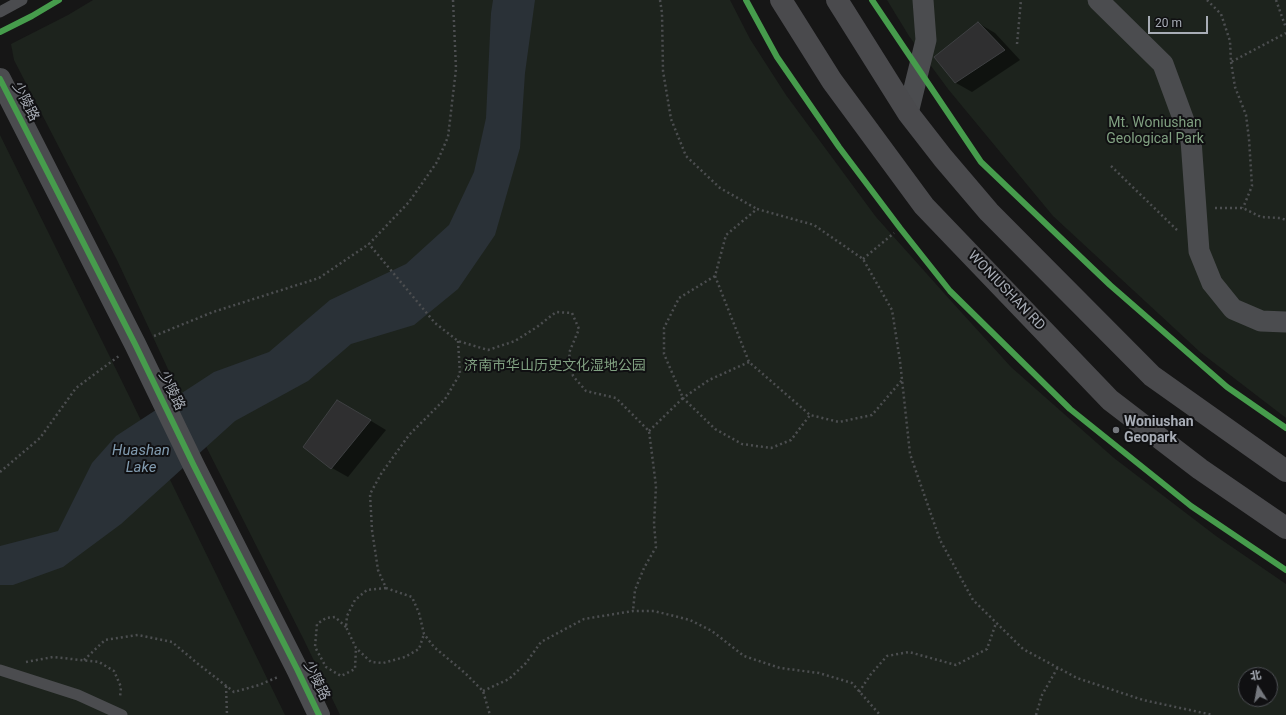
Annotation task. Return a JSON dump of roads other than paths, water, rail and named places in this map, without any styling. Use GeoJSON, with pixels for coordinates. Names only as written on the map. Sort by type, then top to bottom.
{"type":"FeatureCollection","features":[{"type":"Feature","properties":{"kind":"main road","name":"WONIUSHAN RD"},"geometry":{"type":"LineString","coordinates":[[781,0],[832,81],[924,206],[1110,400],[1200,469],[1286,528]]}},
{"type":"Feature","properties":{"kind":"main road"},"geometry":{"type":"LineString","coordinates":[[836,0],[908,113],[943,158],[989,212],[1152,376],[1286,472]]}},
{"type":"Feature","properties":{"kind":"street"},"geometry":{"type":"LineString","coordinates":[[908,113],[926,40],[923,0]]}},
{"type":"Feature","properties":{"kind":"street"},"geometry":{"type":"LineString","coordinates":[[1098,0],[1163,64],[1191,140],[1199,251],[1212,283],[1233,309],[1261,321],[1286,322]]}},
{"type":"Feature","properties":{"kind":"street","name":"少陵路"},"geometry":{"type":"LineString","coordinates":[[0,79],[135,344],[194,466],[319,715]]}},
{"type":"Feature","properties":{"kind":"lane"},"geometry":{"type":"LineString","coordinates":[[0,12],[22,0]]}},
{"type":"Feature","properties":{"kind":"lane"},"geometry":{"type":"LineString","coordinates":[[0,670],[78,694],[120,714]]}},
{"type":"Feature","properties":{"kind":"water","name":"Huashan Lake"},"geometry":{"type":"Polygon","coordinates":[[[493,0],[535,0],[525,73],[520,148],[495,235],[458,289],[414,325],[351,344],[308,381],[235,421],[121,524],[63,567],[13,585],[0,585],[0,546],[58,531],[92,463],[116,436],[214,372],[269,352],[330,300],[406,264],[449,225],[474,172],[486,118],[491,13],[493,0]]]}},
{"type":"Feature","properties":{"kind":"place","name":"Woniushan Geopark"},"geometry":{"type":"Point","coordinates":[1116,430]}},
{"type":"Feature","properties":{"kind":"park label","name":"Mt. Woniushan Geological Park"},"geometry":{"type":"Point","coordinates":[1155,132]}},
{"type":"Feature","properties":{"kind":"park label","name":"济南市华山历史文化湿地公园"},"geometry":{"type":"Point","coordinates":[555,366]}}]}
